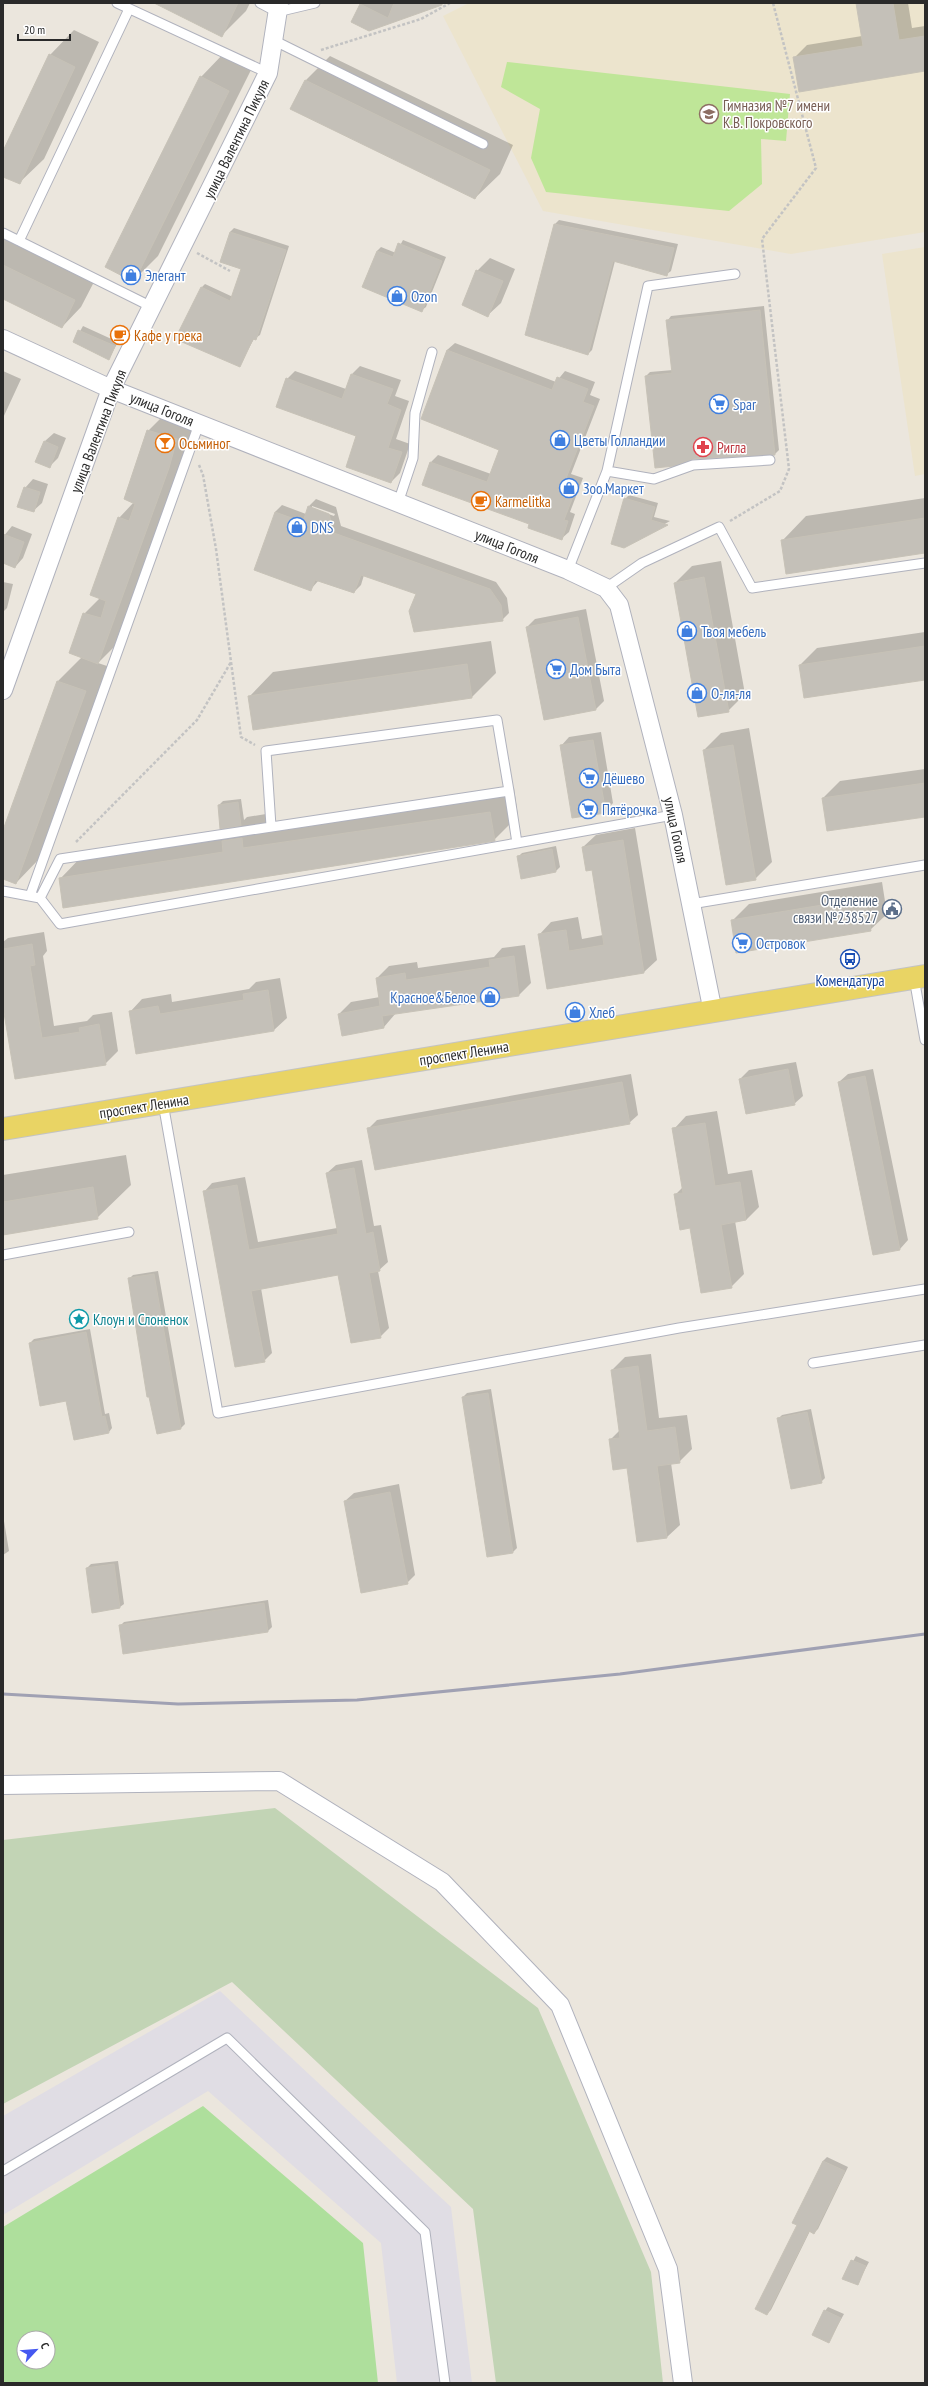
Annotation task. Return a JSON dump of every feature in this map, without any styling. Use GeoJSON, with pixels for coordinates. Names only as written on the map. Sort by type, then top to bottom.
{"type":"FeatureCollection","features":[{"type":"Feature","properties":{"kind":"main road","name":"проспект Ленина"},"geometry":{"type":"LineString","coordinates":[[4,1125],[163,1103],[920,977]]}},
{"type":"Feature","properties":{"kind":"street","name":"улица Валентина Пикуля"},"geometry":{"type":"LineString","coordinates":[[3,690],[111,389],[268,73],[278,7]]}},
{"type":"Feature","properties":{"kind":"street","name":"улица Гоголя"},"geometry":{"type":"LineString","coordinates":[[3,339],[111,389],[568,570],[606,588],[618,605],[673,815],[713,1012]]}},
{"type":"Feature","properties":{"kind":"street"},"geometry":{"type":"LineString","coordinates":[[3,1785],[279,1781],[442,1882],[560,2005],[668,2269],[684,2383]]}},
{"type":"Feature","properties":{"kind":"lane"},"geometry":{"type":"LineString","coordinates":[[117,3],[268,73]]}},
{"type":"Feature","properties":{"kind":"lane"},"geometry":{"type":"LineString","coordinates":[[260,3],[278,7],[316,3]]}},
{"type":"Feature","properties":{"kind":"lane"},"geometry":{"type":"LineString","coordinates":[[19,241],[129,9]]}},
{"type":"Feature","properties":{"kind":"lane"},"geometry":{"type":"LineString","coordinates":[[273,40],[483,144]]}},
{"type":"Feature","properties":{"kind":"lane"},"geometry":{"type":"LineString","coordinates":[[3,233],[152,308]]}},
{"type":"Feature","properties":{"kind":"lane"},"geometry":{"type":"LineString","coordinates":[[568,570],[607,471],[648,286],[735,274]]}},
{"type":"Feature","properties":{"kind":"lane"},"geometry":{"type":"LineString","coordinates":[[398,503],[413,458],[414,413],[432,352]]}},
{"type":"Feature","properties":{"kind":"lane"},"geometry":{"type":"LineString","coordinates":[[35,897],[199,424]]}},
{"type":"Feature","properties":{"kind":"lane"},"geometry":{"type":"LineString","coordinates":[[607,471],[654,479],[693,465],[770,460]]}},
{"type":"Feature","properties":{"kind":"lane"},"geometry":{"type":"LineString","coordinates":[[606,588],[642,563],[719,527],[752,588],[925,564]]}},
{"type":"Feature","properties":{"kind":"lane"},"geometry":{"type":"LineString","coordinates":[[271,826],[266,751],[497,720],[516,843]]}},
{"type":"Feature","properties":{"kind":"lane"},"geometry":{"type":"LineString","coordinates":[[35,897],[60,859],[509,791]]}},
{"type":"Feature","properties":{"kind":"lane"},"geometry":{"type":"LineString","coordinates":[[3,891],[35,897],[60,924],[673,815]]}},
{"type":"Feature","properties":{"kind":"lane"},"geometry":{"type":"LineString","coordinates":[[691,904],[925,865]]}},
{"type":"Feature","properties":{"kind":"lane"},"geometry":{"type":"LineString","coordinates":[[920,977],[925,1040]]}},
{"type":"Feature","properties":{"kind":"lane"},"geometry":{"type":"LineString","coordinates":[[163,1103],[218,1413],[679,1328],[925,1289]]}},
{"type":"Feature","properties":{"kind":"lane"},"geometry":{"type":"LineString","coordinates":[[3,1255],[129,1232]]}},
{"type":"Feature","properties":{"kind":"lane"},"geometry":{"type":"LineString","coordinates":[[813,1363],[925,1345]]}},
{"type":"Feature","properties":{"kind":"lane"},"geometry":{"type":"LineString","coordinates":[[3,2171],[226,2038],[425,2232],[445,2383]]}},
{"type":"Feature","properties":{"kind":"path"},"geometry":{"type":"LineString","coordinates":[[303,55],[421,19],[450,3]]}},
{"type":"Feature","properties":{"kind":"path"},"geometry":{"type":"LineString","coordinates":[[719,527],[780,491],[789,469],[762,239],[816,168],[773,3]]}},
{"type":"Feature","properties":{"kind":"path"},"geometry":{"type":"LineString","coordinates":[[183,246],[230,271]]}},
{"type":"Feature","properties":{"kind":"path"},"geometry":{"type":"LineString","coordinates":[[191,448],[203,475],[241,737],[266,751]]}},
{"type":"Feature","properties":{"kind":"path"},"geometry":{"type":"LineString","coordinates":[[60,859],[197,720],[231,662]]}},
{"type":"Feature","properties":{"kind":"shaded area","name":"Гимназия №7 имени К.В. Покровского"},"geometry":{"type":"Polygon","coordinates":[[[469,3],[925,3],[925,232],[791,254],[543,211],[443,16],[469,3]]]}},
{"type":"Feature","properties":{"kind":"shaded area"},"geometry":{"type":"Polygon","coordinates":[[[925,247],[925,474],[915,476],[882,254],[925,247]]]}},
{"type":"Feature","properties":{"kind":"shaded area"},"geometry":{"type":"Polygon","coordinates":[[[220,1991],[451,2207],[472,2383],[397,2383],[381,2243],[208,2091],[3,2215],[3,2116],[220,1991]]]}},
{"type":"Feature","properties":{"kind":"green space"},"geometry":{"type":"Polygon","coordinates":[[[507,62],[790,94],[786,141],[761,139],[762,184],[729,211],[546,192],[531,158],[540,109],[501,87],[507,62]]]}},
{"type":"Feature","properties":{"kind":"green space"},"geometry":{"type":"Polygon","coordinates":[[[275,1808],[538,2008],[651,2272],[663,2383],[496,2383],[473,2209],[232,1982],[3,2104],[3,1840],[275,1808]]]}},
{"type":"Feature","properties":{"kind":"green space"},"geometry":{"type":"Polygon","coordinates":[[[203,2106],[363,2243],[378,2383],[3,2383],[3,2227],[203,2106]]]}},
{"type":"Feature","properties":{"kind":"building"},"geometry":{"type":"Polygon","coordinates":[[[154,3],[238,3],[222,37],[154,3]]]}},
{"type":"Feature","properties":{"kind":"building"},"geometry":{"type":"Polygon","coordinates":[[[394,3],[442,3],[442,5],[369,31],[351,22],[360,4],[388,18],[394,3]]]}},
{"type":"Feature","properties":{"kind":"building"},"geometry":{"type":"Polygon","coordinates":[[[856,3],[893,3],[899,40],[925,36],[925,71],[799,92],[793,57],[863,46],[856,3]]]}},
{"type":"Feature","properties":{"kind":"building"},"geometry":{"type":"Polygon","coordinates":[[[49,54],[75,67],[20,184],[3,177],[3,151],[49,54]]]}},
{"type":"Feature","properties":{"kind":"building"},"geometry":{"type":"Polygon","coordinates":[[[200,76],[229,91],[134,282],[105,267],[200,76]]]}},
{"type":"Feature","properties":{"kind":"building"},"geometry":{"type":"Polygon","coordinates":[[[305,80],[490,170],[475,199],[290,109],[305,80]]]}},
{"type":"Feature","properties":{"kind":"building"},"geometry":{"type":"Polygon","coordinates":[[[554,224],[674,248],[667,276],[613,261],[588,355],[525,335],[554,224]]]}},
{"type":"Feature","properties":{"kind":"building"},"geometry":{"type":"Polygon","coordinates":[[[230,232],[286,250],[256,340],[253,339],[240,367],[175,339],[201,287],[230,301],[241,269],[220,262],[230,232]]]}},
{"type":"Feature","properties":{"kind":"building"},"geometry":{"type":"Polygon","coordinates":[[[398,243],[442,261],[422,312],[362,287],[377,251],[393,257],[398,243]]]}},
{"type":"Feature","properties":{"kind":"building"},"geometry":{"type":"Polygon","coordinates":[[[3,265],[75,300],[62,328],[3,299],[3,265]]]}},
{"type":"Feature","properties":{"kind":"building"},"geometry":{"type":"Polygon","coordinates":[[[476,270],[503,281],[488,317],[462,305],[476,270]]]}},
{"type":"Feature","properties":{"kind":"building"},"geometry":{"type":"Polygon","coordinates":[[[760,310],[775,455],[693,459],[674,466],[655,468],[645,376],[672,373],[666,320],[760,310]]]}},
{"type":"Feature","properties":{"kind":"building"},"geometry":{"type":"Polygon","coordinates":[[[78,330],[115,346],[109,360],[73,342],[78,330]]]}},
{"type":"Feature","properties":{"kind":"building"},"geometry":{"type":"Polygon","coordinates":[[[447,350],[552,390],[557,377],[588,389],[583,402],[594,406],[565,481],[577,486],[564,520],[568,521],[562,540],[528,528],[529,524],[422,485],[430,462],[487,482],[499,450],[421,419],[447,350]]]}},
{"type":"Feature","properties":{"kind":"building"},"geometry":{"type":"Polygon","coordinates":[[[351,374],[393,389],[387,404],[401,410],[388,448],[402,452],[391,483],[346,467],[356,436],[276,407],[286,378],[342,399],[351,374]]]}},
{"type":"Feature","properties":{"kind":"building"},"geometry":{"type":"Polygon","coordinates":[[[147,430],[177,439],[169,468],[98,664],[69,653],[83,613],[101,618],[106,601],[90,595],[118,517],[129,521],[135,504],[124,499],[147,430]]]}},
{"type":"Feature","properties":{"kind":"building"},"geometry":{"type":"Polygon","coordinates":[[[44,441],[58,447],[50,468],[35,462],[44,441]]]}},
{"type":"Feature","properties":{"kind":"building"},"geometry":{"type":"Polygon","coordinates":[[[24,487],[40,492],[34,512],[17,507],[24,487]]]}},
{"type":"Feature","properties":{"kind":"building"},"geometry":{"type":"Polygon","coordinates":[[[624,498],[655,507],[651,520],[668,525],[624,548],[611,544],[624,498]]]}},
{"type":"Feature","properties":{"kind":"building"},"geometry":{"type":"Polygon","coordinates":[[[308,506],[329,514],[334,533],[490,589],[501,605],[503,621],[414,632],[409,611],[416,594],[361,575],[354,593],[315,580],[311,591],[254,570],[275,512],[303,522],[308,506]]]}},
{"type":"Feature","properties":{"kind":"building"},"geometry":{"type":"Polygon","coordinates":[[[925,518],[925,553],[786,574],[781,540],[925,518]]]}},
{"type":"Feature","properties":{"kind":"building"},"geometry":{"type":"Polygon","coordinates":[[[3,534],[24,542],[15,568],[3,563],[3,534]]]}},
{"type":"Feature","properties":{"kind":"building"},"geometry":{"type":"Polygon","coordinates":[[[704,577],[729,712],[698,717],[674,583],[704,577]]]}},
{"type":"Feature","properties":{"kind":"building"},"geometry":{"type":"Polygon","coordinates":[[[578,617],[596,710],[544,720],[526,627],[578,617]]]}},
{"type":"Feature","properties":{"kind":"building"},"geometry":{"type":"Polygon","coordinates":[[[925,646],[925,680],[804,698],[799,665],[925,646]]]}},
{"type":"Feature","properties":{"kind":"building"},"geometry":{"type":"Polygon","coordinates":[[[467,664],[472,698],[253,730],[248,696],[467,664]]]}},
{"type":"Feature","properties":{"kind":"building"},"geometry":{"type":"Polygon","coordinates":[[[57,681],[86,691],[16,884],[3,879],[3,830],[57,681]]]}},
{"type":"Feature","properties":{"kind":"building"},"geometry":{"type":"Polygon","coordinates":[[[593,740],[606,813],[572,818],[560,745],[593,740]]]}},
{"type":"Feature","properties":{"kind":"building"},"geometry":{"type":"Polygon","coordinates":[[[733,745],[756,880],[726,885],[703,750],[733,745]]]}},
{"type":"Feature","properties":{"kind":"building"},"geometry":{"type":"Polygon","coordinates":[[[925,783],[925,817],[827,831],[822,798],[925,783]]]}},
{"type":"Feature","properties":{"kind":"building"},"geometry":{"type":"Polygon","coordinates":[[[238,802],[241,826],[220,829],[218,805],[238,802]]]}},
{"type":"Feature","properties":{"kind":"building"},"geometry":{"type":"Polygon","coordinates":[[[490,812],[495,841],[63,908],[59,878],[223,852],[222,841],[242,838],[243,848],[490,812]]]}},
{"type":"Feature","properties":{"kind":"building"},"geometry":{"type":"Polygon","coordinates":[[[623,840],[644,973],[547,989],[538,934],[566,930],[569,951],[604,945],[592,870],[586,871],[582,847],[623,840]]]}},
{"type":"Feature","properties":{"kind":"building"},"geometry":{"type":"Polygon","coordinates":[[[552,849],[556,872],[521,879],[517,856],[552,849]]]}},
{"type":"Feature","properties":{"kind":"building"},"geometry":{"type":"Polygon","coordinates":[[[865,898],[871,931],[736,953],[731,920],[865,898]]]}},
{"type":"Feature","properties":{"kind":"building"},"geometry":{"type":"Polygon","coordinates":[[[32,944],[35,965],[30,966],[42,1038],[80,1032],[79,1028],[99,1024],[106,1065],[15,1079],[3,1007],[3,949],[32,944]]]}},
{"type":"Feature","properties":{"kind":"building"},"geometry":{"type":"Polygon","coordinates":[[[514,956],[519,996],[382,1016],[384,1028],[342,1036],[338,1014],[380,1006],[376,978],[405,973],[406,980],[490,967],[489,960],[514,956]]]}},
{"type":"Feature","properties":{"kind":"building"},"geometry":{"type":"Polygon","coordinates":[[[268,990],[274,1031],[136,1054],[129,1011],[158,1006],[160,1014],[244,1000],[243,994],[268,990]]]}},
{"type":"Feature","properties":{"kind":"building"},"geometry":{"type":"Polygon","coordinates":[[[788,1069],[795,1105],[746,1114],[739,1079],[788,1069]]]}},
{"type":"Feature","properties":{"kind":"building"},"geometry":{"type":"Polygon","coordinates":[[[865,1076],[900,1250],[873,1255],[838,1082],[865,1076]]]}},
{"type":"Feature","properties":{"kind":"building"},"geometry":{"type":"Polygon","coordinates":[[[622,1082],[630,1124],[375,1170],[367,1128],[622,1082]]]}},
{"type":"Feature","properties":{"kind":"building"},"geometry":{"type":"Polygon","coordinates":[[[705,1123],[715,1186],[740,1182],[746,1220],[721,1225],[732,1288],[701,1293],[690,1228],[680,1230],[674,1194],[683,1193],[672,1128],[705,1123]]]}},
{"type":"Feature","properties":{"kind":"building"},"geometry":{"type":"Polygon","coordinates":[[[354,1168],[366,1234],[373,1232],[380,1271],[369,1273],[381,1338],[351,1343],[338,1275],[251,1291],[265,1362],[235,1367],[203,1191],[237,1185],[249,1250],[338,1234],[326,1173],[354,1168]]]}},
{"type":"Feature","properties":{"kind":"building"},"geometry":{"type":"Polygon","coordinates":[[[93,1187],[98,1219],[3,1235],[3,1202],[93,1187]]]}},
{"type":"Feature","properties":{"kind":"building"},"geometry":{"type":"Polygon","coordinates":[[[154,1274],[181,1429],[157,1434],[149,1397],[147,1397],[128,1278],[154,1274]]]}},
{"type":"Feature","properties":{"kind":"building"},"geometry":{"type":"Polygon","coordinates":[[[86,1332],[102,1417],[105,1416],[109,1433],[74,1440],[66,1401],[40,1406],[29,1343],[86,1332]]]}},
{"type":"Feature","properties":{"kind":"building"},"geometry":{"type":"Polygon","coordinates":[[[638,1366],[647,1431],[675,1427],[680,1463],[657,1466],[667,1538],[637,1542],[627,1468],[613,1470],[609,1439],[620,1438],[611,1370],[638,1366]]]}},
{"type":"Feature","properties":{"kind":"building"},"geometry":{"type":"Polygon","coordinates":[[[488,1393],[513,1553],[487,1557],[462,1397],[488,1393]]]}},
{"type":"Feature","properties":{"kind":"building"},"geometry":{"type":"Polygon","coordinates":[[[807,1412],[822,1483],[791,1489],[777,1418],[807,1412]]]}},
{"type":"Feature","properties":{"kind":"building"},"geometry":{"type":"Polygon","coordinates":[[[390,1492],[408,1584],[361,1593],[344,1501],[390,1492]]]}},
{"type":"Feature","properties":{"kind":"building"},"geometry":{"type":"Polygon","coordinates":[[[114,1564],[120,1608],[92,1613],[86,1568],[114,1564]]]}},
{"type":"Feature","properties":{"kind":"building"},"geometry":{"type":"Polygon","coordinates":[[[264,1603],[268,1632],[123,1654],[119,1625],[264,1603]]]}},
{"type":"Feature","properties":{"kind":"building"},"geometry":{"type":"Polygon","coordinates":[[[823,2161],[845,2171],[814,2234],[809,2231],[767,2315],[755,2309],[797,2225],[792,2223],[823,2161]]]}},
{"type":"Feature","properties":{"kind":"building"},"geometry":{"type":"Polygon","coordinates":[[[851,2260],[866,2266],[858,2285],[842,2279],[851,2260]]]}},
{"type":"Feature","properties":{"kind":"building"},"geometry":{"type":"Polygon","coordinates":[[[824,2310],[841,2318],[829,2343],[812,2335],[824,2310]]]}},
{"type":"Feature","properties":{"kind":"railway"},"geometry":{"type":"LineString","coordinates":[[3,1694],[178,1704],[357,1700],[620,1674],[925,1634]]}},
{"type":"Feature","properties":{"kind":"place","name":"Гимназия №7 имени К.В. Покровского"},"geometry":{"type":"Point","coordinates":[709,114]}},
{"type":"Feature","properties":{"kind":"place","name":"Элегант"},"geometry":{"type":"Point","coordinates":[131,275]}},
{"type":"Feature","properties":{"kind":"place","name":"Ozon"},"geometry":{"type":"Point","coordinates":[397,296]}},
{"type":"Feature","properties":{"kind":"place","name":"Кафе у грека"},"geometry":{"type":"Point","coordinates":[120,335]}},
{"type":"Feature","properties":{"kind":"place","name":"Spar"},"geometry":{"type":"Point","coordinates":[719,404]}},
{"type":"Feature","properties":{"kind":"place","name":"Цветы Голландии"},"geometry":{"type":"Point","coordinates":[560,440]}},
{"type":"Feature","properties":{"kind":"place","name":"Осьминог"},"geometry":{"type":"Point","coordinates":[165,443]}},
{"type":"Feature","properties":{"kind":"place","name":"Ригла"},"geometry":{"type":"Point","coordinates":[703,447]}},
{"type":"Feature","properties":{"kind":"place","name":"Зоо.Маркет"},"geometry":{"type":"Point","coordinates":[569,488]}},
{"type":"Feature","properties":{"kind":"place","name":"Karmelitka"},"geometry":{"type":"Point","coordinates":[481,501]}},
{"type":"Feature","properties":{"kind":"place","name":"DNS"},"geometry":{"type":"Point","coordinates":[297,527]}},
{"type":"Feature","properties":{"kind":"place","name":"Твоя мебель"},"geometry":{"type":"Point","coordinates":[687,631]}},
{"type":"Feature","properties":{"kind":"place","name":"Дом Быта"},"geometry":{"type":"Point","coordinates":[556,669]}},
{"type":"Feature","properties":{"kind":"place","name":"О-ля-ля"},"geometry":{"type":"Point","coordinates":[697,693]}},
{"type":"Feature","properties":{"kind":"place","name":"Дёшево"},"geometry":{"type":"Point","coordinates":[589,778]}},
{"type":"Feature","properties":{"kind":"place","name":"Пятёрочка"},"geometry":{"type":"Point","coordinates":[588,809]}},
{"type":"Feature","properties":{"kind":"place","name":"Отделение связи №238527"},"geometry":{"type":"Point","coordinates":[892,909]}},
{"type":"Feature","properties":{"kind":"place","name":"Островок"},"geometry":{"type":"Point","coordinates":[742,943]}},
{"type":"Feature","properties":{"kind":"place","name":"Комендатура"},"geometry":{"type":"Point","coordinates":[850,959]}},
{"type":"Feature","properties":{"kind":"place","name":"Красное&Белое"},"geometry":{"type":"Point","coordinates":[490,997]}},
{"type":"Feature","properties":{"kind":"place","name":"Хлеб"},"geometry":{"type":"Point","coordinates":[575,1012]}},
{"type":"Feature","properties":{"kind":"place","name":"Клоун и Слоненок"},"geometry":{"type":"Point","coordinates":[79,1319]}}]}
